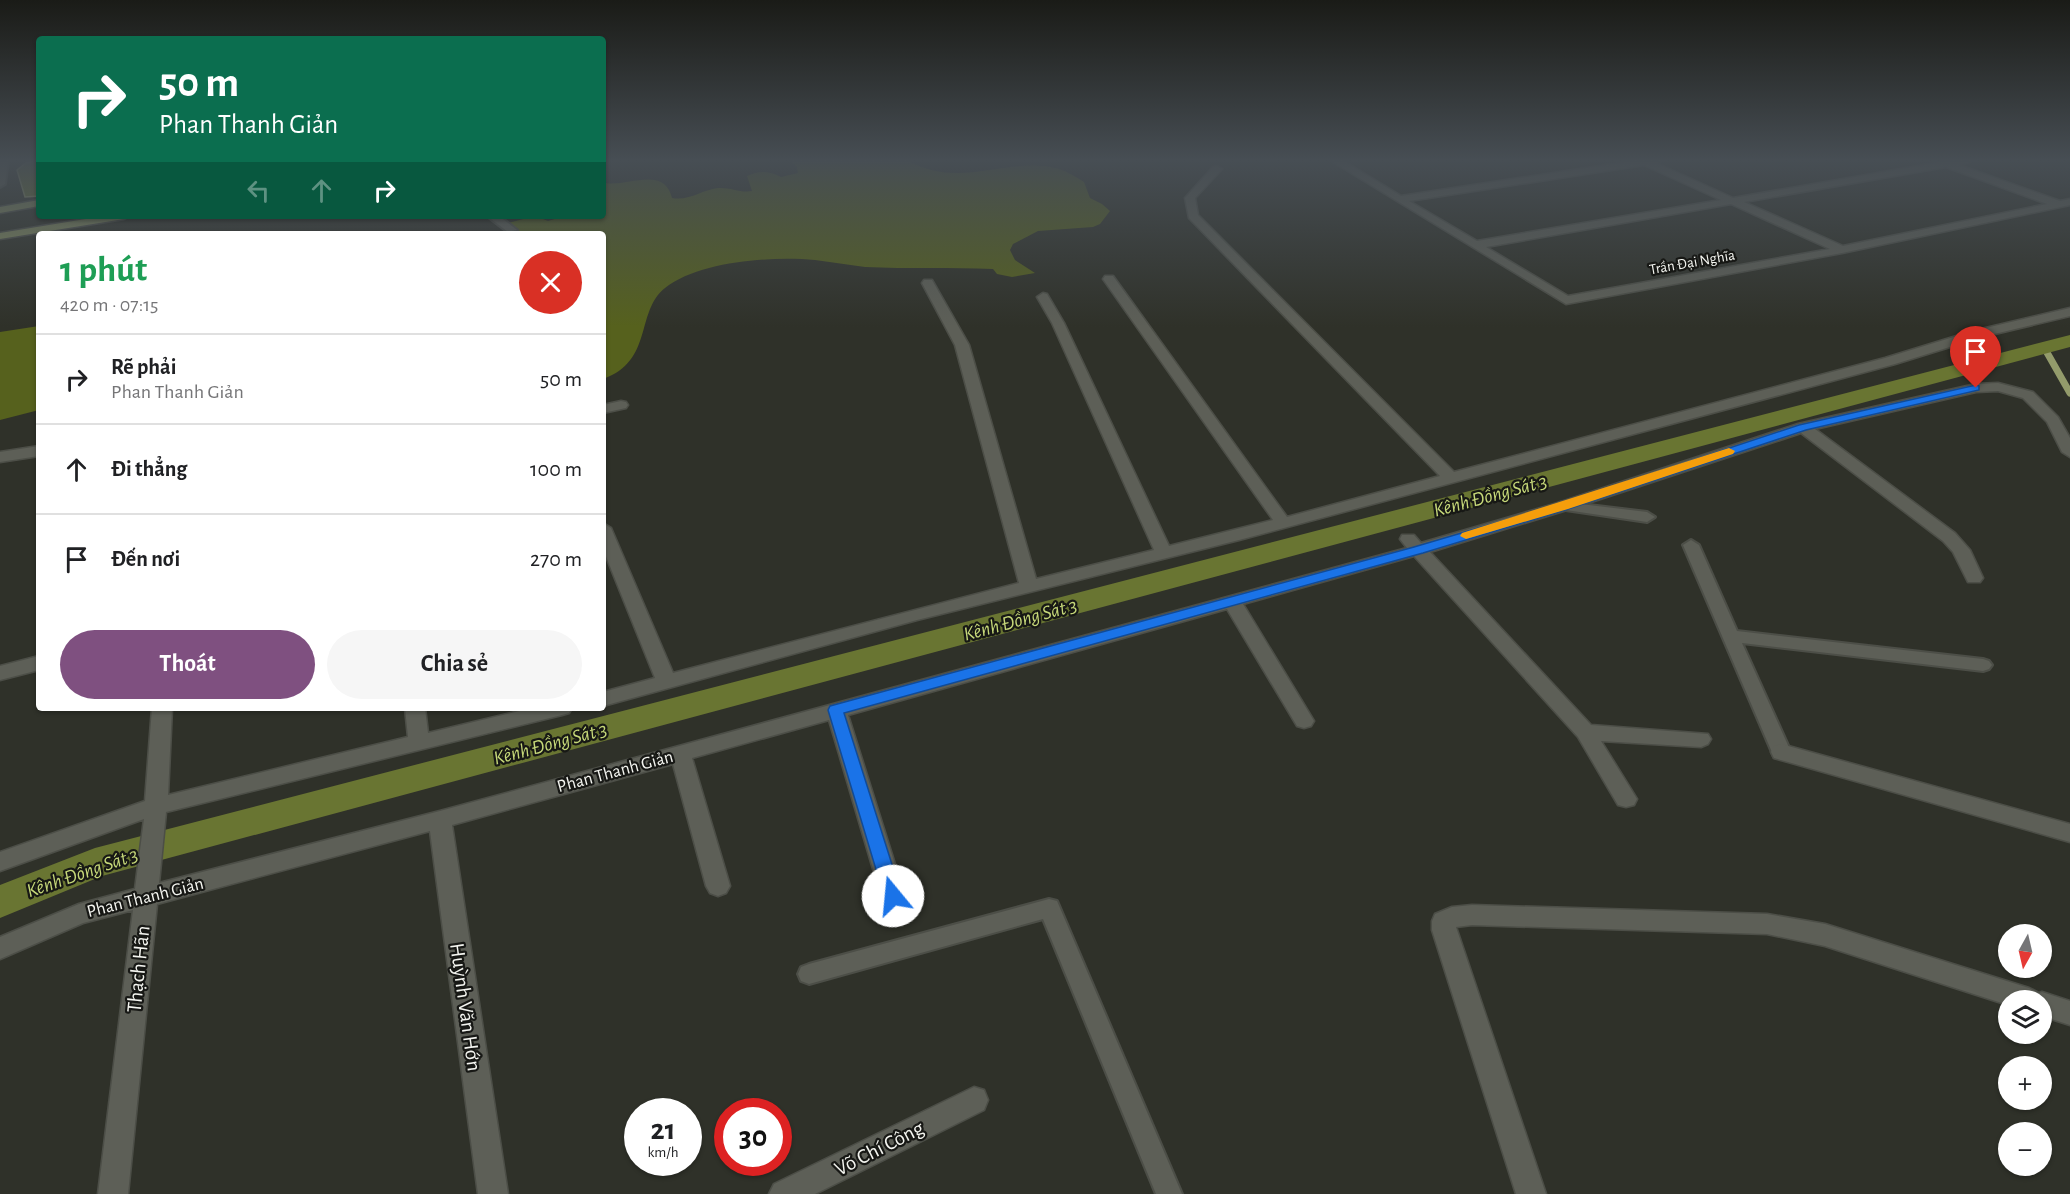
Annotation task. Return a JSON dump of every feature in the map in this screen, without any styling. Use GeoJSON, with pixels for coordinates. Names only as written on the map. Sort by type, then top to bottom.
{"type":"FeatureCollection","features":[{"type":"Feature","properties":{"kind":"main road"},"geometry":{"type":"LineString","coordinates":[[0,220],[28,216]]}},
{"type":"Feature","properties":{"kind":"main road"},"geometry":{"type":"LineString","coordinates":[[0,230],[68,219]]}},
{"type":"Feature","properties":{"kind":"main road"},"geometry":{"type":"LineString","coordinates":[[0,236],[105,219]]}},
{"type":"Feature","properties":{"kind":"street"},"geometry":{"type":"LineString","coordinates":[[1193,216],[1451,478]]}},
{"type":"Feature","properties":{"kind":"street"},"geometry":{"type":"LineString","coordinates":[[1427,216],[1476,245],[1646,216]]}},
{"type":"Feature","properties":{"kind":"street"},"geometry":{"type":"LineString","coordinates":[[1765,216],[1842,250]]}},
{"type":"Feature","properties":{"kind":"street","name":"Trần Đại Nghĩa"},"geometry":{"type":"LineString","coordinates":[[1476,245],[1566,300],[1842,250],[2004,216]]}},
{"type":"Feature","properties":{"kind":"street"},"geometry":{"type":"LineString","coordinates":[[1108,279],[1284,523]]}},
{"type":"Feature","properties":{"kind":"street"},"geometry":{"type":"LineString","coordinates":[[928,283],[962,345],[1029,585]]}},
{"type":"Feature","properties":{"kind":"street"},"geometry":{"type":"LineString","coordinates":[[1043,297],[1164,552]]}},
{"type":"Feature","properties":{"kind":"street"},"geometry":{"type":"LineString","coordinates":[[606,698],[1029,585],[1284,523],[1890,361],[1978,334],[2070,312]]}},
{"type":"Feature","properties":{"kind":"street","name":"Phan Thanh Giản"},"geometry":{"type":"LineString","coordinates":[[0,948],[79,914],[440,820],[1232,601],[1413,544],[1564,506],[1803,427],[1952,393],[1998,387],[2016,390],[2035,399],[2053,420],[2070,452]]}},
{"type":"Feature","properties":{"kind":"street"},"geometry":{"type":"LineString","coordinates":[[606,408],[621,405]]}},
{"type":"Feature","properties":{"kind":"street"},"geometry":{"type":"LineString","coordinates":[[1803,427],[1949,537],[1961,550],[1974,578]]}},
{"type":"Feature","properties":{"kind":"street"},"geometry":{"type":"LineString","coordinates":[[0,457],[36,451]]}},
{"type":"Feature","properties":{"kind":"street"},"geometry":{"type":"LineString","coordinates":[[606,535],[667,683]]}},
{"type":"Feature","properties":{"kind":"street"},"geometry":{"type":"LineString","coordinates":[[1413,544],[1585,732],[1626,799]]}},
{"type":"Feature","properties":{"kind":"street"},"geometry":{"type":"LineString","coordinates":[[1232,601],[1304,722]]}},
{"type":"Feature","properties":{"kind":"street"},"geometry":{"type":"LineString","coordinates":[[0,673],[36,664]]}},
{"type":"Feature","properties":{"kind":"street"},"geometry":{"type":"LineString","coordinates":[[836,710],[893,896]]}},
{"type":"Feature","properties":{"kind":"street","name":"Thạch Hãn"},"geometry":{"type":"LineString","coordinates":[[113,1194],[156,807],[162,711]]}},
{"type":"Feature","properties":{"kind":"street"},"geometry":{"type":"LineString","coordinates":[[415,711],[419,741]]}},
{"type":"Feature","properties":{"kind":"street"},"geometry":{"type":"LineString","coordinates":[[0,861],[156,807],[549,711]]}},
{"type":"Feature","properties":{"kind":"street"},"geometry":{"type":"LineString","coordinates":[[1585,732],[1701,739]]}},
{"type":"Feature","properties":{"kind":"street"},"geometry":{"type":"LineString","coordinates":[[1781,752],[2070,833]]}},
{"type":"Feature","properties":{"kind":"street"},"geometry":{"type":"LineString","coordinates":[[680,753],[718,885]]}},
{"type":"Feature","properties":{"kind":"street","name":"Huỳnh Văn Hớn"},"geometry":{"type":"LineString","coordinates":[[440,820],[493,1194]]}},
{"type":"Feature","properties":{"kind":"street"},"geometry":{"type":"LineString","coordinates":[[1531,1194],[1444,930],[1444,921],[1452,917],[1472,915],[1767,924],[1825,935],[1998,990]]}},
{"type":"Feature","properties":{"kind":"street"},"geometry":{"type":"LineString","coordinates":[[2052,1008],[2070,1014]]}},
{"type":"Feature","properties":{"kind":"street","name":"Võ Chí Công"},"geometry":{"type":"LineString","coordinates":[[784,1194],[974,1100]]}},
{"type":"Feature","properties":{"kind":"lane"},"geometry":{"type":"LineString","coordinates":[[496,219],[512,230]]}},
{"type":"Feature","properties":{"kind":"lane"},"geometry":{"type":"LineString","coordinates":[[1564,506],[1647,517]]}},
{"type":"Feature","properties":{"kind":"lane"},"geometry":{"type":"LineString","coordinates":[[1691,545],[1781,752]]}},
{"type":"Feature","properties":{"kind":"lane"},"geometry":{"type":"LineString","coordinates":[[1731,636],[1983,665]]}},
{"type":"Feature","properties":{"kind":"lane"},"geometry":{"type":"LineString","coordinates":[[809,974],[1049,908],[1169,1194]]}},
{"type":"Feature","properties":{"kind":"shaded area"},"geometry":{"type":"Polygon","coordinates":[[[606,216],[1106,216],[1100,224],[1093,227],[1038,231],[1013,244],[1010,250],[1015,260],[1035,273],[1012,277],[997,274],[993,269],[865,267],[798,259],[737,262],[697,272],[679,279],[665,288],[656,298],[637,349],[630,361],[619,371],[606,378],[606,231],[517,231],[508,223],[523,219],[548,221],[606,219],[606,216]]]}},
{"type":"Feature","properties":{"kind":"shaded area"},"geometry":{"type":"Polygon","coordinates":[[[36,326],[36,411],[0,420],[0,332],[36,326]]]}},
{"type":"Feature","properties":{"kind":"waterway","name":"Kênh Đồng Sát 3"},"geometry":{"type":"LineString","coordinates":[[0,902],[95,863],[2070,341]]}},
{"type":"Feature","properties":{"kind":"waterway"},"geometry":{"type":"LineString","coordinates":[[2045,349],[2070,393]]}},
{"type":"Feature","properties":{"kind":"slow traffic"},"geometry":{"type":"LineString","coordinates":[[1466,536],[1729,451]]}},
{"type":"Feature","properties":{"kind":"route"},"geometry":{"type":"LineString","coordinates":[[893,896],[836,710],[1419,550],[1564,506],[1803,427],[1976,388]]}}]}
